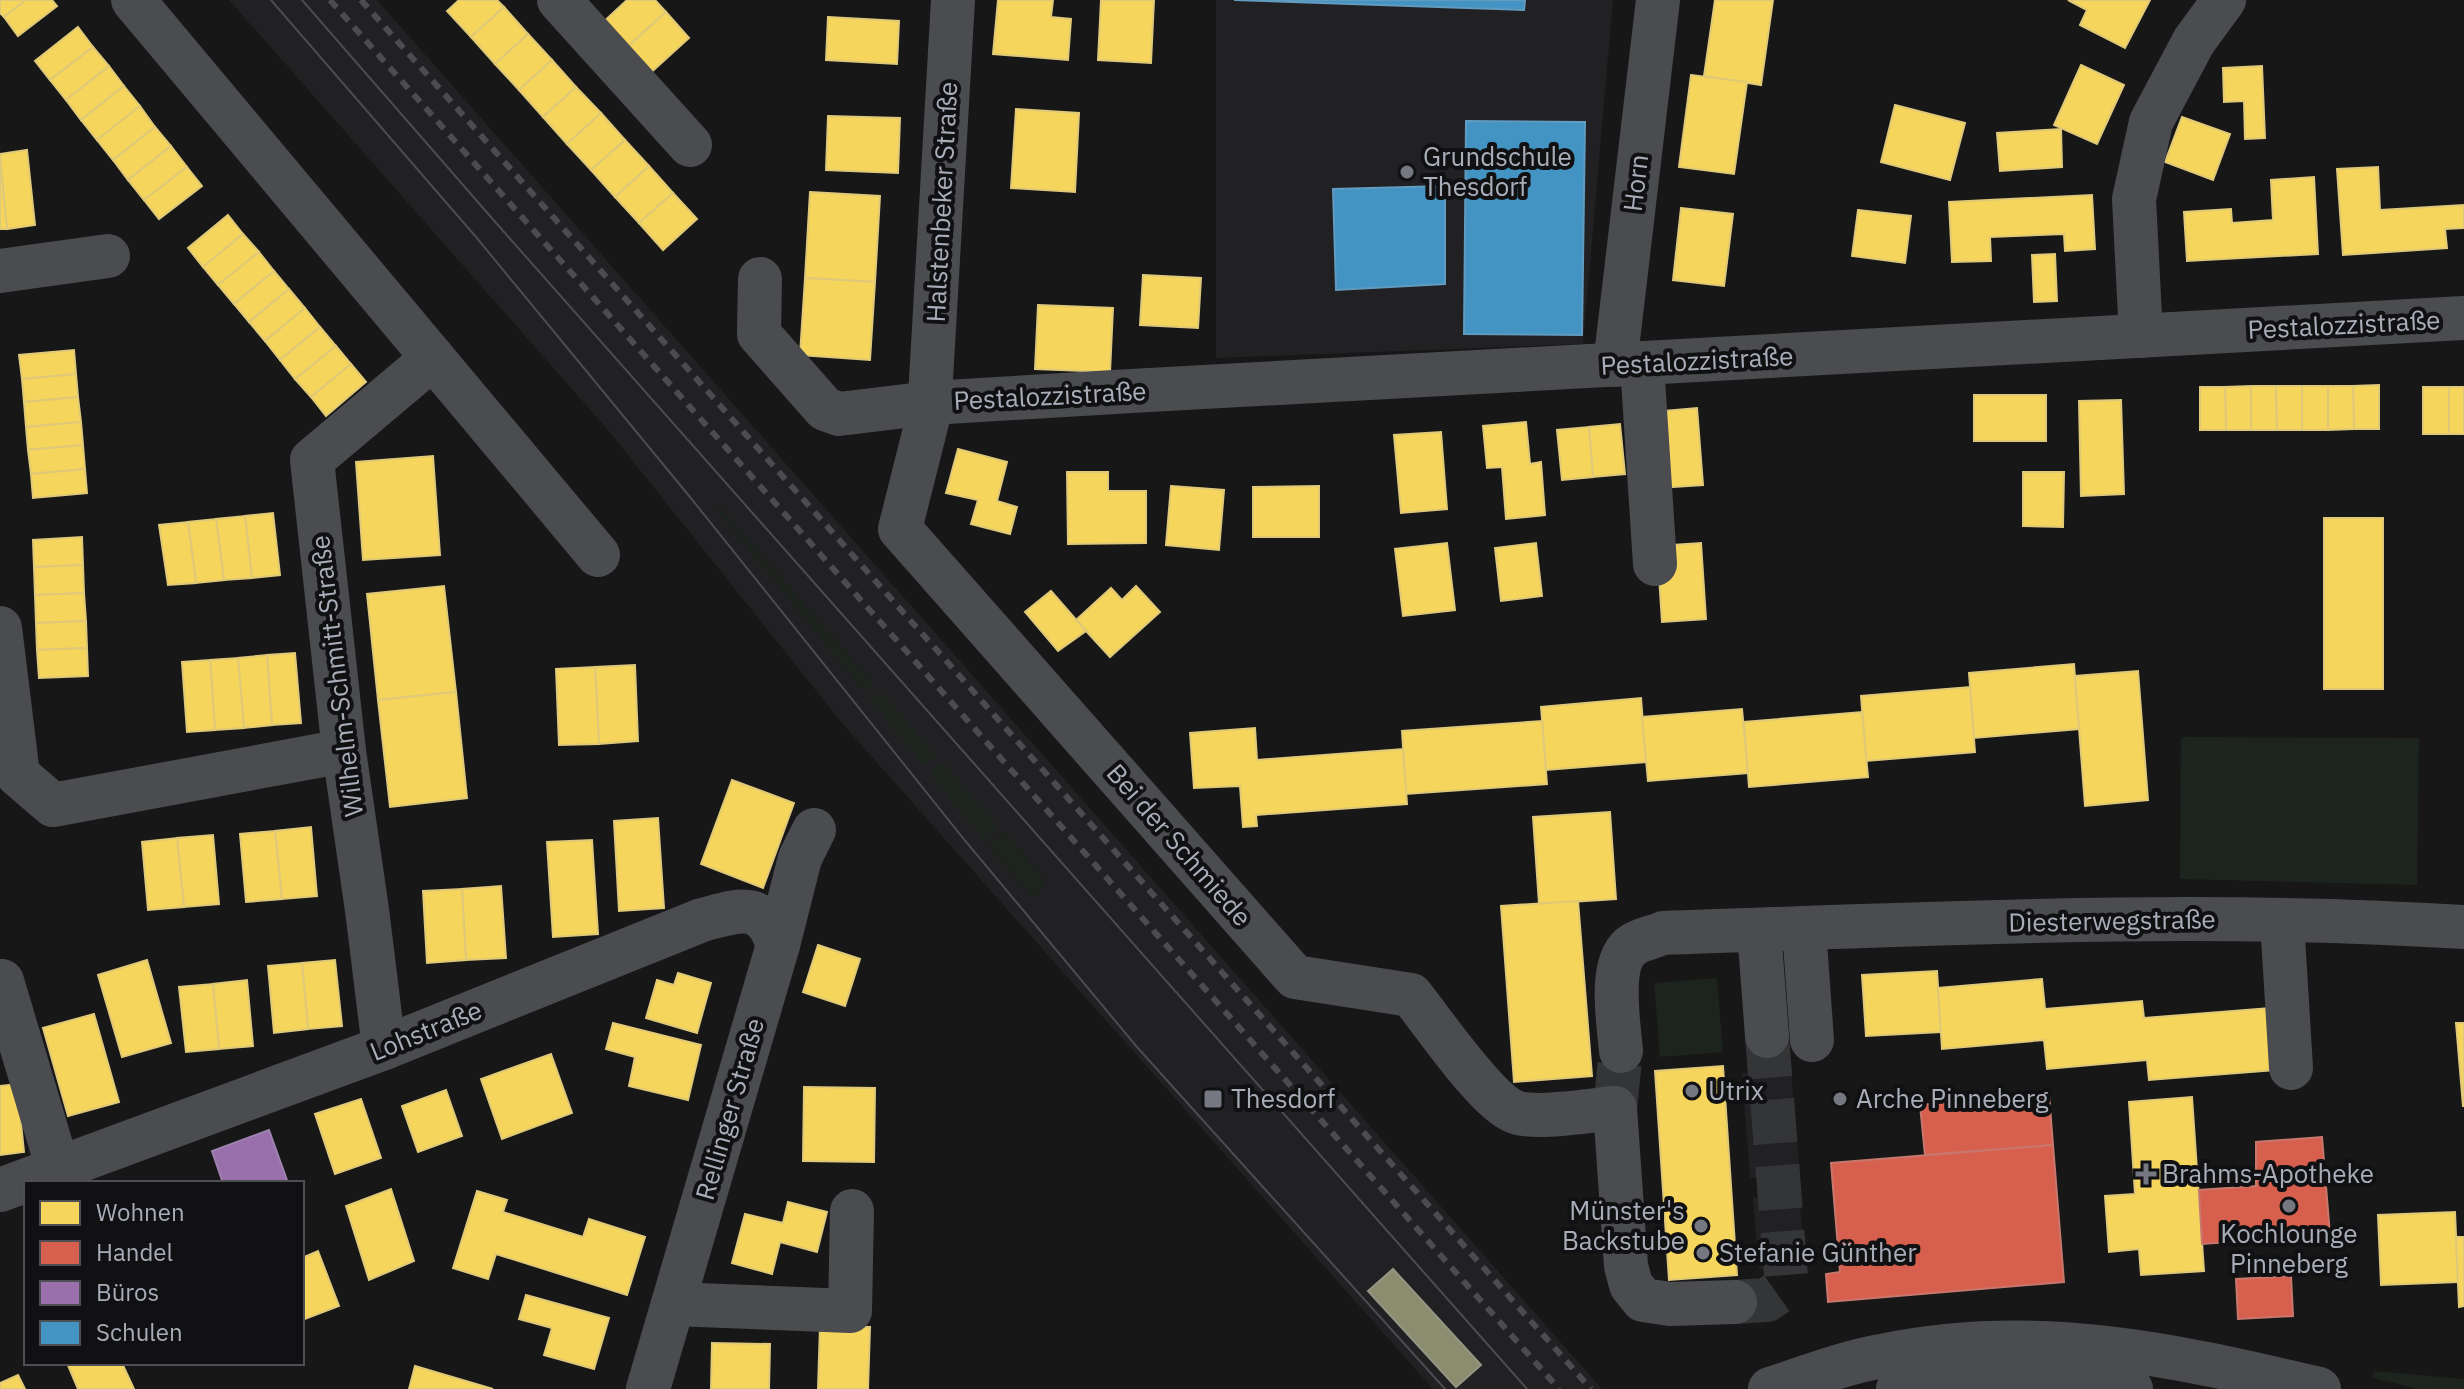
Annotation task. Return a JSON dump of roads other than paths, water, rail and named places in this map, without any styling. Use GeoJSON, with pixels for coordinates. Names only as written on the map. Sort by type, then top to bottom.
{"type":"FeatureCollection","features":[{"type":"Feature","properties":{"kind":"street"},"geometry":{"type":"LineString","coordinates":[[133,0],[598,555]]}},
{"type":"Feature","properties":{"kind":"street"},"geometry":{"type":"LineString","coordinates":[[559,0],[690,145]]}},
{"type":"Feature","properties":{"kind":"street","name":"Halstenbeker Straße"},"geometry":{"type":"LineString","coordinates":[[930,403],[953,0]]}},
{"type":"Feature","properties":{"kind":"street","name":"Horn"},"geometry":{"type":"LineString","coordinates":[[1655,564],[1629,365],[1658,0]]}},
{"type":"Feature","properties":{"kind":"street"},"geometry":{"type":"LineString","coordinates":[[2141,336],[2134,199],[2151,122],[2194,41],[2224,0]]}},
{"type":"Feature","properties":{"kind":"street"},"geometry":{"type":"LineString","coordinates":[[0,271],[108,256]]}},
{"type":"Feature","properties":{"kind":"street","name":"Pestalozzistraße"},"geometry":{"type":"LineString","coordinates":[[760,279],[759,334],[825,409],[839,414],[930,403],[2464,318]]}},
{"type":"Feature","properties":{"kind":"street","name":"Wilhelm-Schmitt-Straße"},"geometry":{"type":"LineString","coordinates":[[384,1048],[344,751],[312,460],[433,358]]}},
{"type":"Feature","properties":{"kind":"street","name":"Bei der Schmiede"},"geometry":{"type":"LineString","coordinates":[[930,403],[900,529],[1295,977],[1411,995],[1489,1094],[1516,1113],[1536,1115],[1615,1108],[1626,1266],[1631,1285],[1643,1300],[1656,1303],[1735,1302]]}},
{"type":"Feature","properties":{"kind":"street"},"geometry":{"type":"LineString","coordinates":[[0,628],[18,775],[53,805],[344,751]]}},
{"type":"Feature","properties":{"kind":"street","name":"Rellinger Straße"},"geometry":{"type":"LineString","coordinates":[[648,1389],[778,945],[800,858],[814,830]]}},
{"type":"Feature","properties":{"kind":"street","name":"Lohstraße"},"geometry":{"type":"LineString","coordinates":[[25,1181],[384,1048],[702,920],[728,913],[753,912],[771,923],[778,945]]}},
{"type":"Feature","properties":{"kind":"street","name":"Diesterwegstraße"},"geometry":{"type":"LineString","coordinates":[[1621,1051],[1616,979],[1621,960],[1632,944],[1663,933],[2169,919],[2464,927]]}},
{"type":"Feature","properties":{"kind":"street"},"geometry":{"type":"LineString","coordinates":[[2292,920],[2300,1067]]}},
{"type":"Feature","properties":{"kind":"street"},"geometry":{"type":"LineString","coordinates":[[1814,928],[1822,1040]]}},
{"type":"Feature","properties":{"kind":"street"},"geometry":{"type":"LineString","coordinates":[[1759,930],[1767,1036]]}},
{"type":"Feature","properties":{"kind":"street"},"geometry":{"type":"LineString","coordinates":[[0,982],[58,1169]]}},
{"type":"Feature","properties":{"kind":"street","name":"Lohstraße"},"geometry":{"type":"LineString","coordinates":[[0,1190],[24,1181]]}},
{"type":"Feature","properties":{"kind":"street"},"geometry":{"type":"LineString","coordinates":[[673,1304],[850,1311],[852,1211]]}},
{"type":"Feature","properties":{"kind":"street"},"geometry":{"type":"LineString","coordinates":[[1770,1389],[1882,1355],[1956,1346],[2017,1343],[2085,1344],[2148,1352],[2319,1389]]}},
{"type":"Feature","properties":{"kind":"street"},"geometry":{"type":"LineString","coordinates":[[1898,1389],[1960,1381],[2062,1381],[2131,1389]]}},
{"type":"Feature","properties":{"kind":"tunnel"},"geometry":{"type":"LineString","coordinates":[[1735,1302],[1767,1300],[1784,1288],[1786,1276],[1767,1036]]}},
{"type":"Feature","properties":{"kind":"tunnel"},"geometry":{"type":"LineString","coordinates":[[1615,1108],[1621,1051]]}},
{"type":"Feature","properties":{"kind":"tram line"},"geometry":{"type":"LineString","coordinates":[[271,0],[476,237],[690,497],[963,838],[1137,1047],[1445,1389]]}},
{"type":"Feature","properties":{"kind":"tram line"},"geometry":{"type":"LineString","coordinates":[[302,0],[1527,1389]]}},
{"type":"Feature","properties":{"kind":"railway"},"geometry":{"type":"LineString","coordinates":[[330,0],[1559,1389]]}},
{"type":"Feature","properties":{"kind":"railway"},"geometry":{"type":"LineString","coordinates":[[361,0],[1591,1389]]}},
{"type":"Feature","properties":{"kind":"place","name":"Grundschule Thesdorf"},"geometry":{"type":"Point","coordinates":[1407,172]}},
{"type":"Feature","properties":{"kind":"place","name":"Utrix"},"geometry":{"type":"Point","coordinates":[1692,1091]}},
{"type":"Feature","properties":{"kind":"place","name":"Thesdorf"},"geometry":{"type":"Point","coordinates":[1213,1099]}},
{"type":"Feature","properties":{"kind":"place","name":"Arche Pinneberg"},"geometry":{"type":"Point","coordinates":[1840,1099]}},
{"type":"Feature","properties":{"kind":"place","name":"Brahms-Apotheke"},"geometry":{"type":"Point","coordinates":[2146,1174]}},
{"type":"Feature","properties":{"kind":"place","name":"Kochlounge Pinneberg"},"geometry":{"type":"Point","coordinates":[2289,1206]}},
{"type":"Feature","properties":{"kind":"place","name":"Münster's Backstube"},"geometry":{"type":"Point","coordinates":[1701,1226]}},
{"type":"Feature","properties":{"kind":"place","name":"Stefanie Günther"},"geometry":{"type":"Point","coordinates":[1703,1253]}}]}
